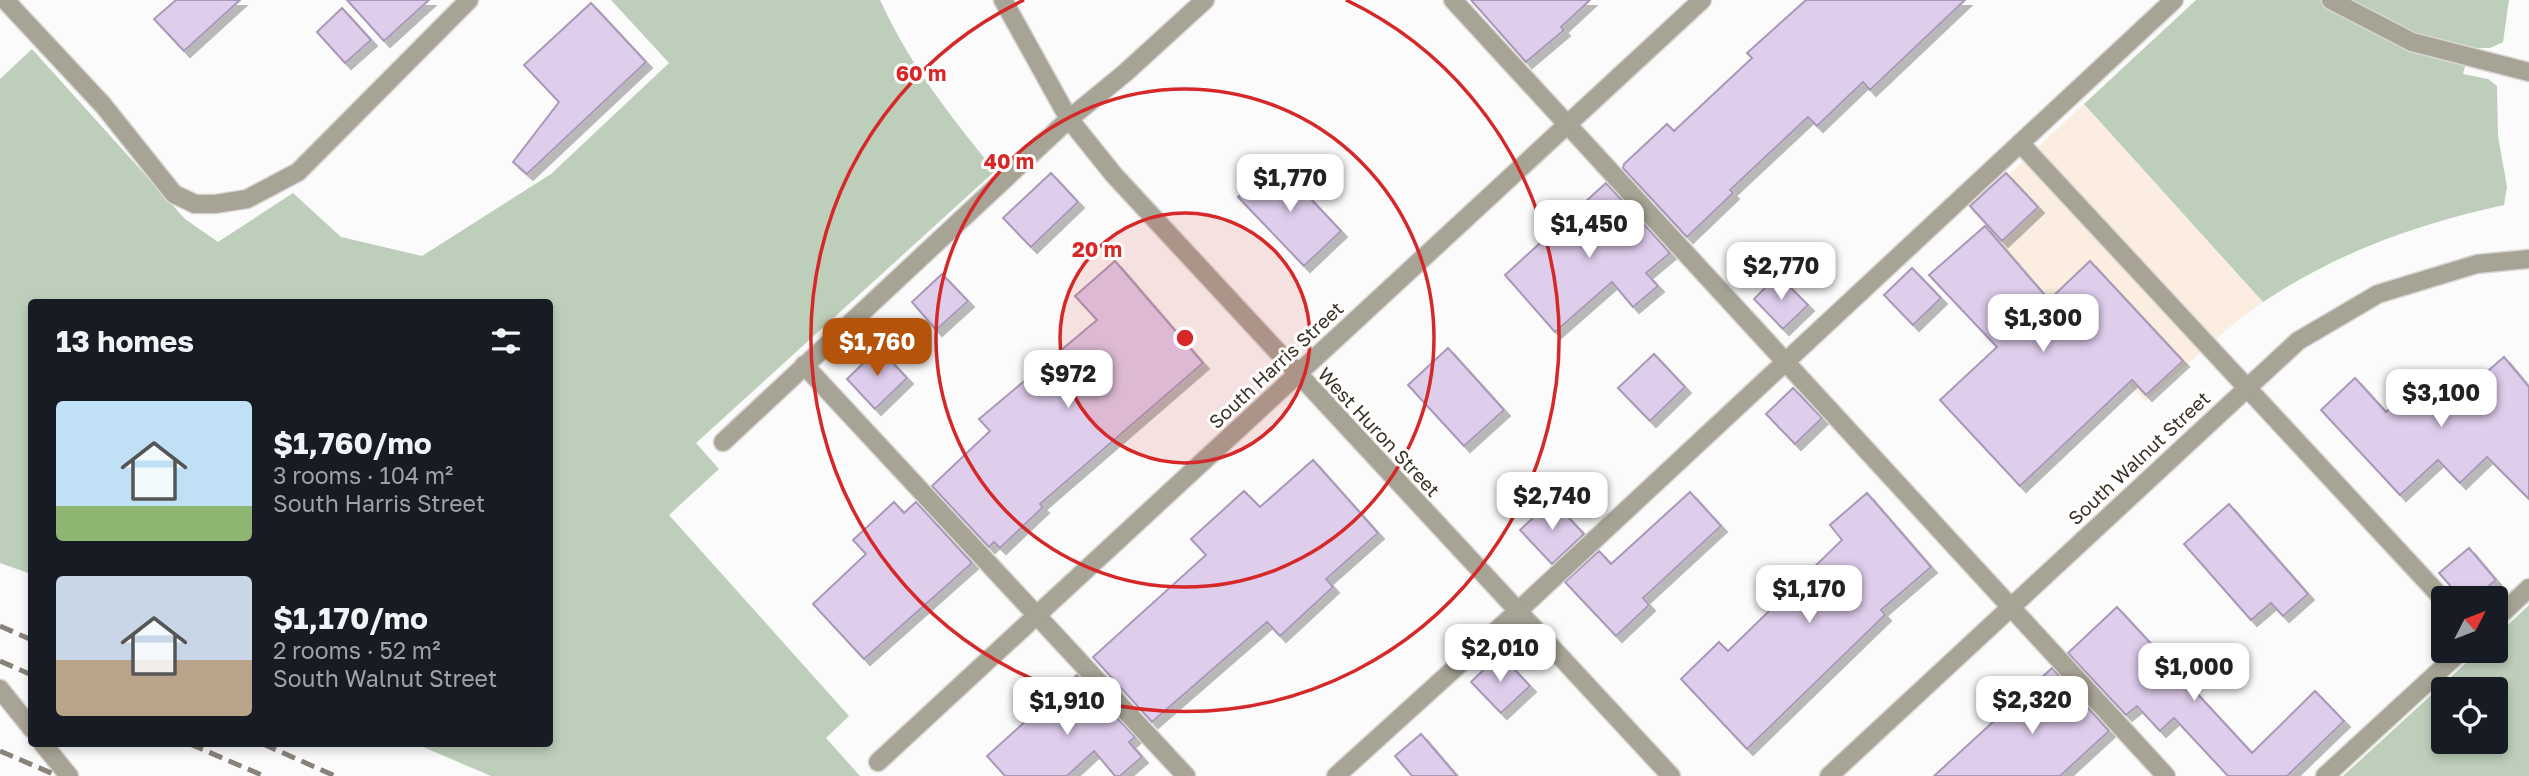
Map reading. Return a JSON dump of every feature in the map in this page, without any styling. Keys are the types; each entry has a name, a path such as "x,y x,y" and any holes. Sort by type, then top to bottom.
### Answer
{"street":[{"path":"2,0 103,105 174,194 195,204 215,204 247,199 298,172 469,0"},
{"name":"West Huron Street","path":"1003,0 1069,119 1114,175 1671,776"},
{"path":"723,442 902,278 1069,119 1125,73 1205,0"},
{"path":"1453,0 2166,776"},
{"name":"South Harris Street","path":"878,762 1035,613 1702,0"},
{"path":"1336,776 1518,611 2174,0"},
{"path":"2331,0 2412,42 2529,72"},
{"path":"2020,143 2431,586"},
{"name":"South Walnut Street","path":"1829,776 2245,387 2298,341 2378,294 2477,264 2529,259"},
{"path":"804,365 1186,776"},
{"path":"2508,608 2529,588"},
{"path":"2325,776 2448,663"},
{"path":"0,690 28,724"},
{"path":"45,747 69,776"}],"shaded area":[{"path":"2084,104 2263,302 2237,321 2145,401 1971,210"}],"green space":[{"path":"611,0 880,0 904,46 932,89 995,171 696,443 719,469 669,515 849,716 826,738 860,776 491,776 423,747 553,747 553,299 28,299 28,573 0,563 0,79 32,49 185,219 218,242 293,193 341,237 422,256 551,174 669,63"},
{"path":"2196,0 2509,0 2503,42 2490,48 2470,48 2463,74 2488,79 2497,86 2498,136 2507,187 2504,205 2440,221 2349,254 2263,302 2084,104"},
{"path":"2529,605 2529,776 2343,776 2431,695 2431,754 2508,754 2508,677 2451,677 2466,663 2508,663 2508,625"}],"building":[{"path":"176,0 240,0 184,51 154,19"},
{"path":"347,0 429,0 384,41"},
{"path":"1471,0 1590,0 1561,27 1564,30 1526,62"},
{"path":"1806,0 1965,0 1870,90 1863,82 1817,126 1808,117 1730,190 1733,193 1687,237 1623,168 1624,164 1667,124 1674,131 1752,58 1747,53"},
{"path":"591,3 646,62 527,174 513,162 559,102 524,65"},
{"path":"342,8 371,40 345,63 317,32"},
{"path":"1276,162 1341,231 1304,266 1238,197"},
{"path":"1051,173 1078,202 1031,247 1003,218"},
{"path":"2006,173 2038,207 2002,241 1970,206"},
{"path":"1606,183 1670,253 1646,273 1658,286 1633,307 1612,282 1555,332 1505,275"},
{"path":"1985,226 2049,300 2090,261 2183,361 2146,395 2132,380 2020,486 1940,400 1997,347 1929,275"},
{"path":"1115,261 1203,363 1040,504 1043,507 1000,548 994,542 989,547 932,486 990,431 979,419 1097,320 1075,296"},
{"path":"1912,268 1941,298 1913,325 1884,295"},
{"path":"942,274 968,301 936,330 912,302"},
{"path":"1778,275 1808,305 1783,329 1754,299"},
{"path":"879,348 907,378 875,409 847,379"},
{"path":"1448,348 1504,410 1464,446 1408,385"},
{"path":"1654,354 1685,387 1650,421 1618,388"},
{"path":"2504,357 2529,387 2529,499 2487,457 2460,483 2438,460 2400,495 2321,410 2355,378 2386,412 2420,381 2441,404 2453,393 2457,398"},
{"path":"1793,388 1822,418 1795,444 1766,414"},
{"path":"1313,460 1378,533 1326,579 1333,587 1280,636 1267,622 1152,722 1093,657 1206,555 1191,539 1244,491 1260,507"},
{"path":"1690,492 1721,526 1643,598 1649,605 1616,636 1565,582 1599,551 1611,564"},
{"path":"1867,493 1931,567 1881,610 1885,615 1747,749 1681,679 1719,642 1728,651 1842,540 1830,525"},
{"path":"1552,500 1584,534 1552,564 1520,530"},
{"path":"894,502 904,513 916,502 972,563 864,659 813,604 866,554 853,540"},
{"path":"2229,504 2308,594 2283,616 2271,603 2251,620 2184,544"},
{"path":"2469,548 2496,580 2489,586 2450,586 2439,573"},
{"path":"2117,607 2252,753 2315,691 2344,721 2287,776 2228,776 2174,718 2160,731 2137,706 2126,715 2068,653"},
{"path":"1500,654 1530,686 1501,713 1471,682"},
{"path":"2052,668 2109,731 2060,776 1934,776"},
{"path":"1077,675 1135,737 1129,742 1142,757 1120,776 1115,776 1094,751 1067,776 1005,776 987,756"},
{"path":"1421,734 1457,776 1412,776 1395,756"}],"railway":[{"path":"0,626 28,638"},
{"path":"0,661 28,673"},
{"path":"197,747 264,776"},
{"path":"270,747 335,776"},
{"path":"0,751 58,776"}]}
